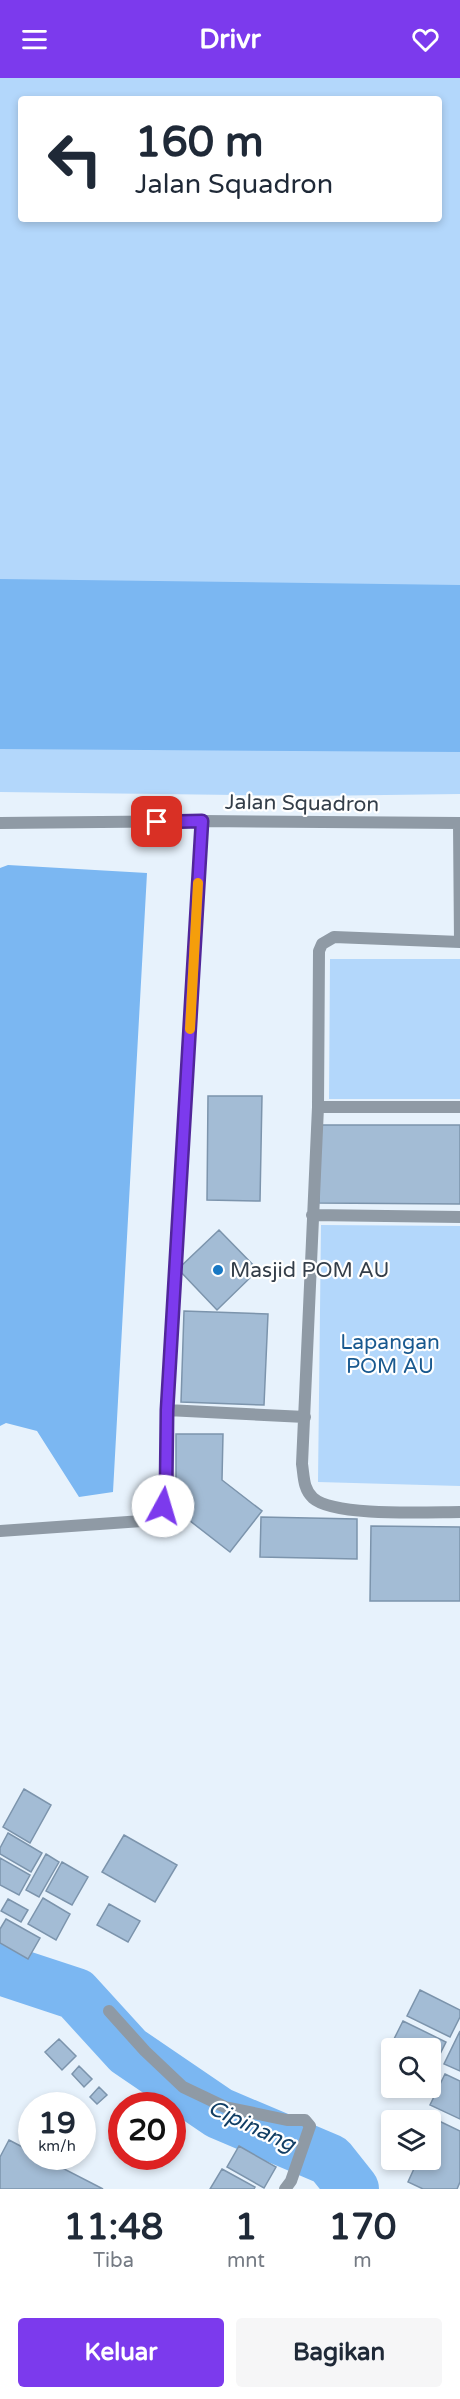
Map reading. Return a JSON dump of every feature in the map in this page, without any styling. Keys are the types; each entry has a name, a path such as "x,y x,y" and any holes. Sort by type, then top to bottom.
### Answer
{"street":[{"name":"Jalan Squadron","path":"0,823 202,821 460,824"},
{"path":"0,1531 142,1521 155,1516 163,1506 166,1495 167,1410 202,821"},
{"path":"460,824 460,942 334,937 322,944 317,958 318,1107 302,1464 305,1488 314,1499 326,1505 345,1510 460,1512"},
{"path":"318,1107 460,1107"},
{"path":"312,1215 460,1216"},
{"path":"167,1410 305,1417"},
{"path":"109,2011 145,2051 183,2087 225,2107 286,2120 305,2120 310,2126 288,2185"}],"green space":[{"path":"0,78 460,78 460,794 311,796 0,792"},
{"path":"330,959 460,959 460,1099 329,1099"},
{"name":"Lapangan POM AU","path":"321,1225 460,1226 460,1486 318,1482"}],"shaded area":[{"path":"0,579 460,585 460,752 0,749"},
{"path":"8,865 147,873 113,1492 79,1497 37,1431 6,1423 0,1426 0,868"}],"building":[{"path":"208,1096 262,1096 260,1201 207,1200"},
{"path":"320,1125 460,1125 460,1204 319,1203"},
{"name":"Masjid POM AU","path":"219,1230 258,1270 217,1310 178,1269"},
{"path":"184,1311 268,1314 264,1405 181,1402"},
{"path":"176,1434 223,1434 222,1480 262,1511 230,1552 176,1510"},
{"path":"261,1517 357,1519 357,1559 260,1557"},
{"path":"371,1526 460,1527 460,1601 370,1601"},
{"path":"24,1789 51,1805 30,1843 3,1827"},
{"path":"8,1833 42,1853 31,1872 0,1854 0,1848"},
{"path":"124,1835 177,1865 155,1902 102,1872"},
{"path":"46,1854 59,1862 39,1897 26,1890"},
{"path":"0,1858 30,1875 19,1895 0,1885"},
{"path":"62,1862 88,1877 72,1905 46,1891"},
{"path":"43,1898 70,1914 56,1940 28,1924"},
{"path":"8,1899 28,1910 21,1922 1,1911"},
{"path":"109,1904 140,1921 128,1942 97,1925"},
{"path":"6,1919 40,1938 28,1959 0,1943 0,1929"},
{"path":"420,1990 460,2010 460,2017 450,2037 407,2016"},
{"path":"403,2021 438,2038 394,2038"},
{"path":"460,2031 460,2071 444,2064"},
{"path":"59,2039 76,2056 62,2070 45,2052"},
{"path":"441,2040 446,2042 441,2052"},
{"path":"79,2066 92,2079 84,2087 72,2074"},
{"path":"445,2074 460,2081 460,2119 430,2105 433,2098 441,2098 441,2082"},
{"path":"99,2087 107,2095 97,2104 94,2092"},
{"path":"441,2122 460,2131 460,2182 457,2189 423,2189 408,2182 413,2170 441,2170"},
{"path":"9,2140 18,2145 18,2170 66,2170 103,2189 0,2189 0,2157"},
{"path":"239,2146 276,2167 264,2188 227,2167"},
{"path":"222,2169 255,2187 254,2189 210,2189"}],"waterway":[{"name":"Cipinang","path":"0,1969 76,1994 128,2051 219,2113 330,2160 353,2189"}],"slow traffic":[{"path":"190,1029 198,883"}],"place":[{"name":"Masjid POM AU","path":"218,1270"}],"route":[{"path":"157,822 202,821 167,1410 166,1495 163,1506"}]}
